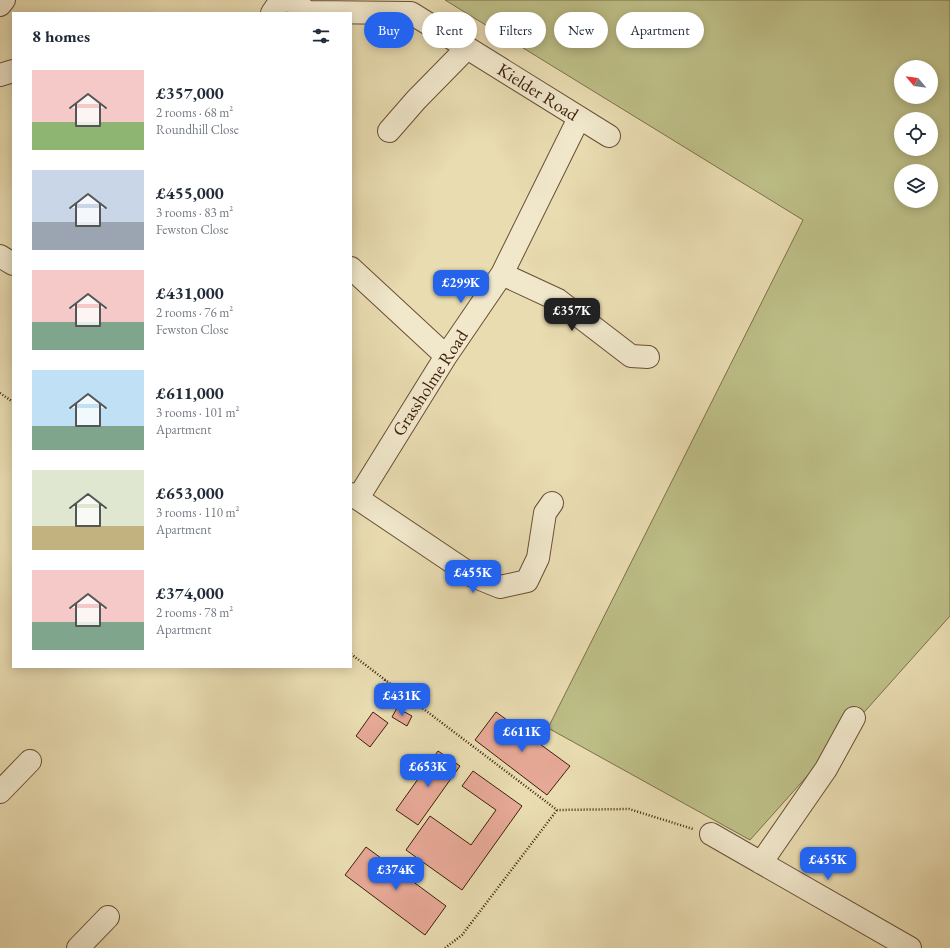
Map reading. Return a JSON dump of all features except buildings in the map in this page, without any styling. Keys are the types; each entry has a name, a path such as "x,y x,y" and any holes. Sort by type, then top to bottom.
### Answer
{"street":[{"path":"0,5 4,0"},
{"path":"273,12 281,0"},
{"name":"Kielder Road","path":"289,0 308,12"},
{"name":"Kielder Road","path":"352,12 411,13 422,20"},
{"path":"389,131 416,100 467,48"},
{"name":"Kielder Road","path":"467,48 609,136"},
{"path":"0,75 12,71"},
{"name":"Grassholme Road","path":"354,496 502,274 579,118"},
{"path":"0,256 12,263"},
{"path":"352,269 446,356"},
{"path":"502,274 558,300 631,356 648,357"},
{"path":"354,496 473,576 500,588 527,581 538,558 545,513 552,503"},
{"path":"761,863 826,770 854,718"},
{"path":"0,792 30,761"},
{"path":"711,834 910,948"},
{"path":"78,948 108,917"}],"path":[{"path":"0,393 12,401"},
{"path":"352,655 557,810 629,809 711,834"},
{"path":"445,948 462,935 557,810"}],"green space":[{"path":"445,0 950,0 950,616 750,840 548,728 803,220 523,48 546,48 546,12 485,12 485,25 477,20 477,12 465,12"}]}
